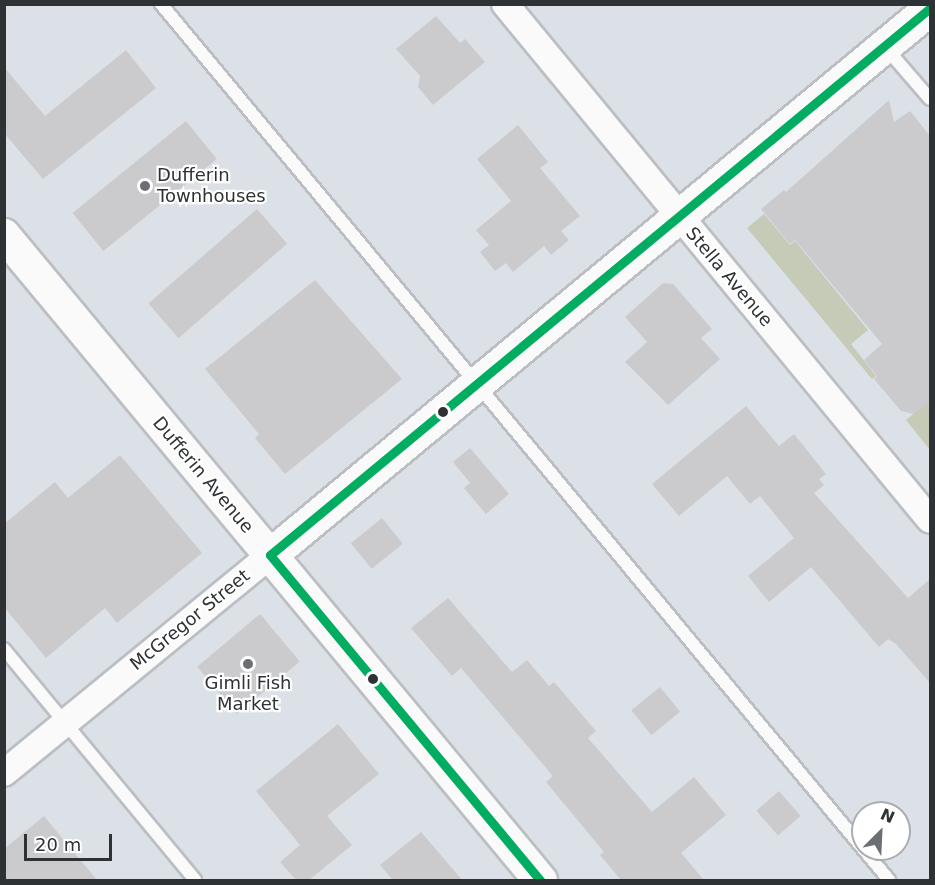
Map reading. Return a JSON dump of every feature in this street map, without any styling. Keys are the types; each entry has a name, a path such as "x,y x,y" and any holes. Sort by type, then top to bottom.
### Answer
{"main road":[{"name":"McGregor Street","path":"270,555 930,8"},
{"name":"Dufferin Avenue","path":"270,555 540,880"}],"street":[{"name":"Stella Avenue","path":"505,4 930,520"},
{"name":"Dufferin Avenue","path":"4,235 270,555"},
{"name":"McGregor Street","path":"4,773 270,555"}],"lane":[{"path":"161,4 476,386 889,880"},
{"path":"884,46 930,99"},
{"path":"4,649 195,880"}],"green space":[{"path":"764,214 790,245 795,241 868,330 851,344 876,376 872,379 747,228"},
{"path":"930,400 930,450 906,420"}],"building":[{"path":"436,16 460,43 465,39 485,62 433,105 418,87 420,76 396,49"},
{"path":"126,50 156,88 43,179 4,133 4,67 45,116"},
{"path":"889,100 894,122 910,111 930,136 930,395 929,402 914,414 901,411 874,379 877,376 864,360 882,344 795,240 790,244 761,209 784,190 786,192"},
{"name":"Dufferin Townhouses","path":"186,121 217,159 103,251 73,213"},
{"path":"518,125 548,162 540,168 580,216 561,231 569,240 551,255 544,246 513,272 506,263 495,271 480,252 489,245 476,230 511,201 477,159"},
{"name":"Dufferin Townhouses","path":"257,209 287,244 179,338 148,303"},
{"path":"315,280 402,379 285,474 255,438 259,434 205,369"},
{"path":"663,283 673,284 712,329 701,338 720,359 668,405 625,362 647,342 625,317"},
{"path":"746,406 779,446 794,434 826,474 819,479 824,485 814,493 908,598 930,579 930,683 896,644 888,639 879,647 811,567 769,602 748,576 794,538 760,496 750,504 727,476 679,516 652,484"},
{"path":"470,448 509,494 486,514 464,488 470,483 453,462"},
{"path":"120,455 202,553 117,623 105,608 46,658 4,607 4,524 55,482 68,498"},
{"path":"382,518 403,544 372,569 351,543"},
{"path":"448,598 512,672 527,660 549,686 554,682 596,731 588,738 652,812 694,777 726,815 681,853 704,880 621,880 600,855 604,852 546,782 553,776 461,668 452,676 411,628"},
{"name":"Gimli Fish Market","path":"260,614 300,661 237,714 197,667"},
{"path":"660,687 680,712 651,735 631,710"},
{"path":"338,724 379,774 327,816 352,845 309,880 296,880 280,862 300,845 256,791"},
{"path":"779,791 801,816 778,836 756,811"},
{"path":"44,816 97,880 4,880 4,849"},
{"path":"421,832 462,880 393,880 380,865"}],"transit line":[{"path":"270,555 930,8"},
{"path":"270,555 540,880"}],"place":[{"name":"Dufferin Townhouses","path":"145,186"},
{"name":"Gimli Fish Market","path":"248,664"}]}
